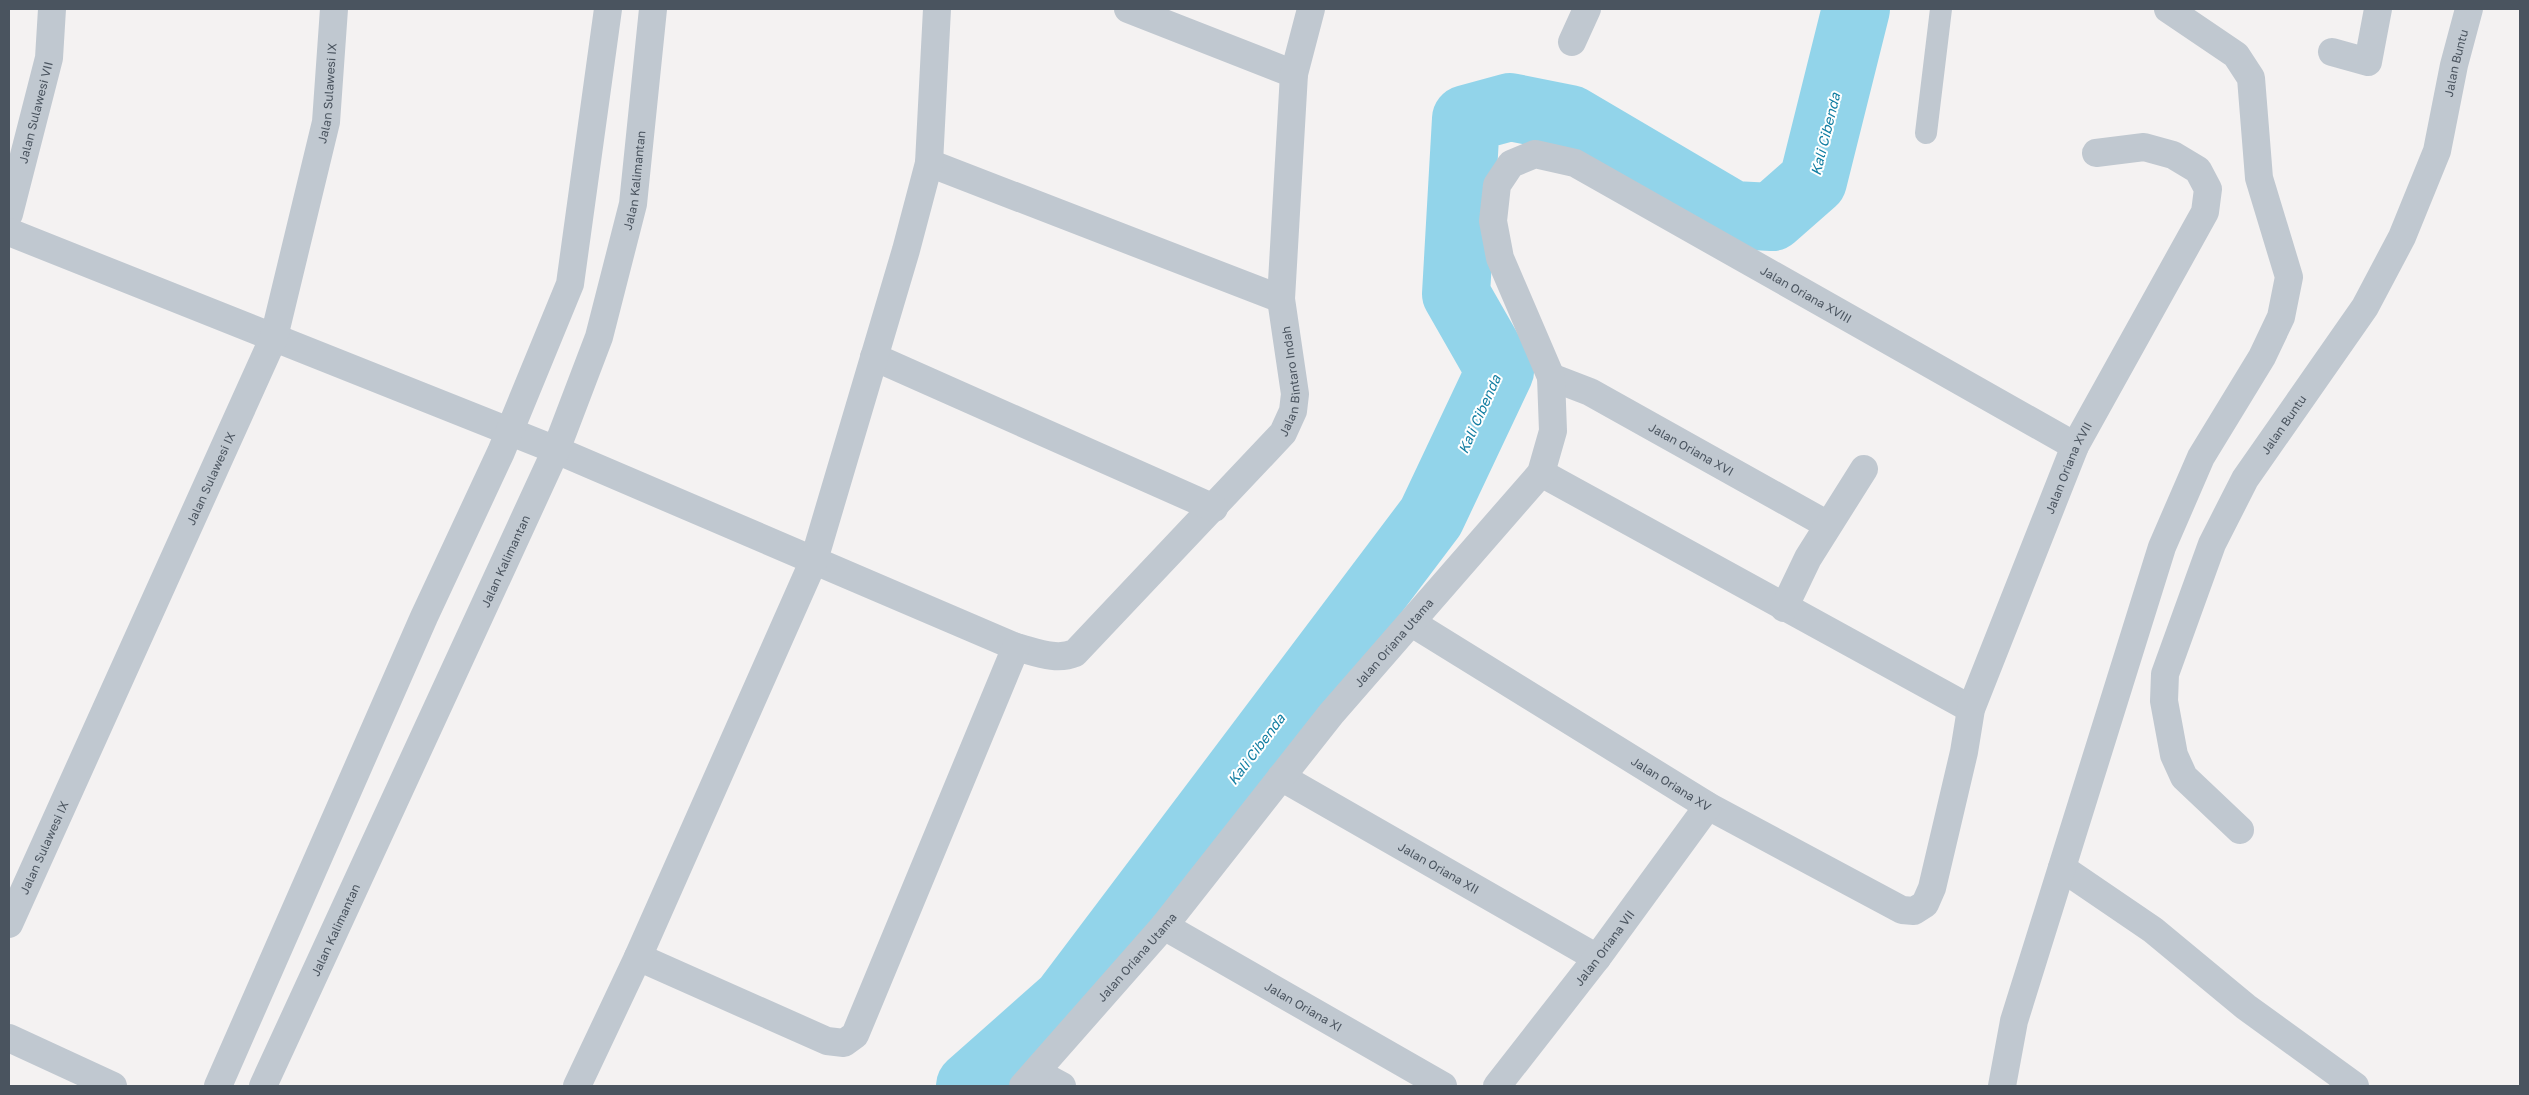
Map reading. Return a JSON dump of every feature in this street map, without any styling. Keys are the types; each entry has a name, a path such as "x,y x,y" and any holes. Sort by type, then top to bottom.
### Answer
{"street":[{"name":"Jalan Sulawesi VII","path":"9,214 49,58 52,9"},
{"name":"Jalan Sulawesi IX","path":"9,924 274,337 326,122 334,9"},
{"path":"218,1086 420,626 509,432 570,284 608,9"},
{"name":"Jalan Kalimantan","path":"263,1086 556,450 599,337 633,204 653,9"},
{"path":"577,1086 638,957 814,560 929,163 937,9"},
{"path":"1128,9 1294,74"},
{"name":"Jalan Bintaro Indah","path":"1016,647 1056,657 1075,653 1283,433 1293,411 1295,394 1281,299 1294,74 1311,9"},
{"path":"1572,42 1586,9"},
{"path":"2002,1083 2014,1021 2162,547 2201,457 2262,358 2280,318 2289,277 2259,178 2251,78 2236,55 2168,9"},
{"path":"2332,52 2368,62 2378,9"},
{"name":"Jalan Buntu","path":"2240,830 2184,776 2174,756 2164,701 2165,674 2212,544 2245,479 2365,307 2402,237 2437,151 2454,65 2469,9"},
{"name":"Jalan Oriana XVII","path":"1932,888 1964,752 1971,709 2075,446 2205,212 2208,189 2198,170 2173,155 2144,147 2096,153"},
{"name":"Jalan Oriana XVIII","path":"1535,154 1576,163 2075,446"},
{"name":"Jalan Oriana Utama","path":"1030,1079 1164,926 1330,714 1412,623 1541,473 1553,431 1551,377 1500,258 1493,221 1497,185 1510,164 1535,154"},
{"path":"929,163 1281,299"},
{"path":"9,232 556,450 1016,647 855,1035 844,1043 827,1041 638,957"},
{"path":"874,357 1214,508"},
{"name":"Jalan Oriana XVI","path":"1551,377 1590,392 1828,525"},
{"path":"1784,608 1808,558 1864,469"},
{"path":"1541,473 1971,709"},
{"name":"Jalan Oriana XV","path":"1412,623 1708,806 1902,910 1914,912 1925,904 1932,888"},
{"name":"Jalan Oriana XII","path":"1281,777 1597,958"},
{"name":"Jalan Oriana VII","path":"1497,1086 1597,958 1708,806"},
{"path":"2062,868 2153,930 2246,1007 2355,1086"},
{"name":"Jalan Oriana XI","path":"1164,926 1443,1086"},
{"path":"9,1038 113,1086"},
{"path":"1030,1079 1062,1086"}],"lane":[{"path":"1926,134 1941,9"}],"waterway":[{"name":"Kali Cibenda","path":"970,1086 1066,1001 1431,517 1500,371 1456,294 1466,119 1510,107 1570,119 1733,215 1772,217 1813,181 1856,9"}]}
